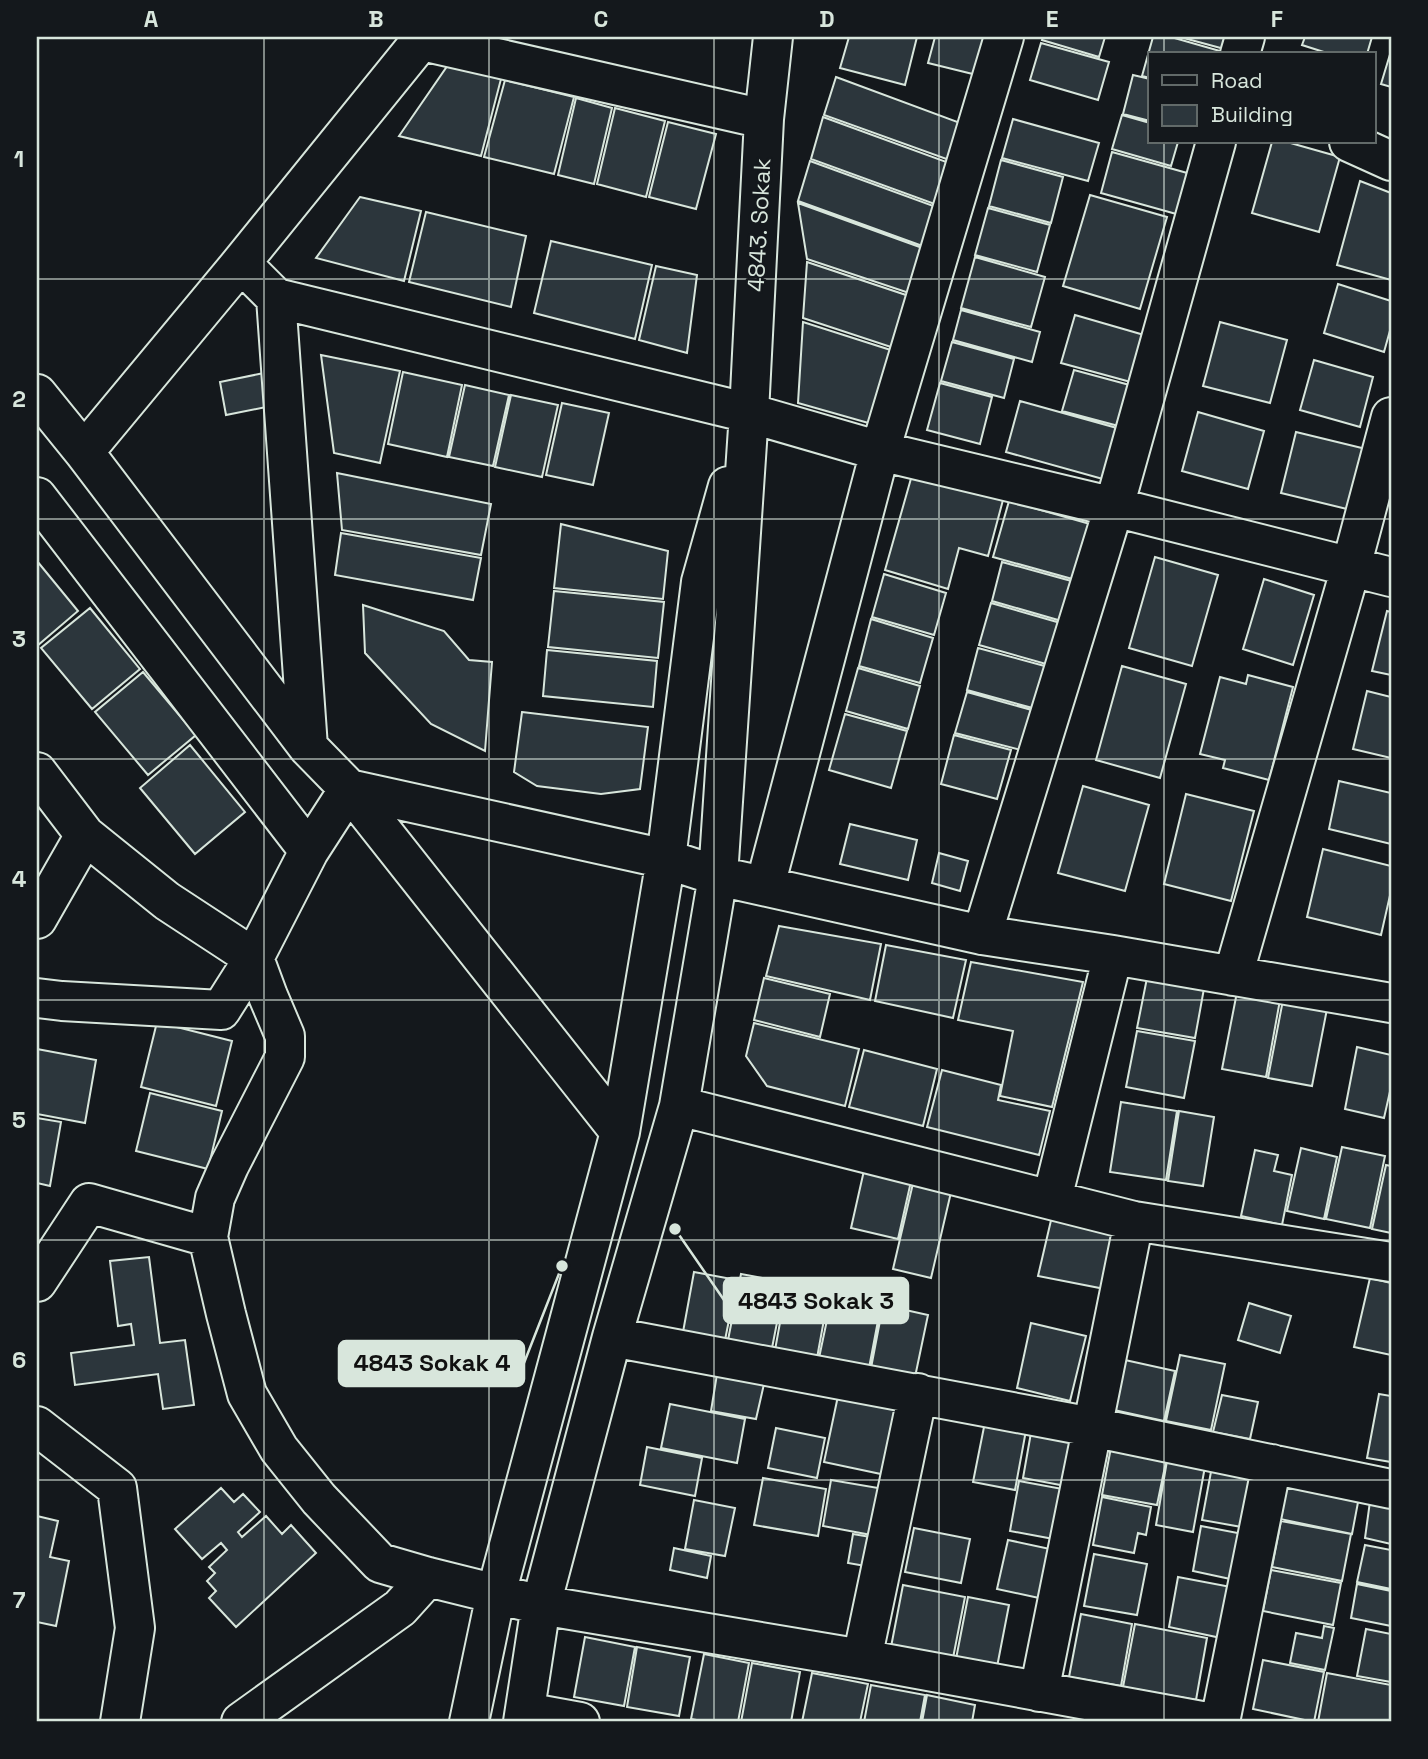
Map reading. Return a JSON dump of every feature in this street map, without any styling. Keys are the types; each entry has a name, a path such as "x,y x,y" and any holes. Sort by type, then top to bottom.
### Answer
{"street":[{"name":"4843. Sokak","path":"749,413 764,119 773,37"},
{"path":"765,886 880,451 1004,37"},
{"path":"84,452 423,39 764,119"},
{"path":"982,935 1114,507 1215,144"},
{"path":"1353,144 1391,161"},
{"path":"241,263 276,298 749,413 880,451 1391,577"},
{"path":"276,298 308,747"},
{"path":"37,394 308,747 349,789 620,1132"},
{"path":"469,1722 496,1594 620,1132 666,859 701,582 749,413"},
{"path":"580,1722 524,1717 541,1605 612,1337 679,1107 718,876 749,413"},
{"path":"1233,976 1351,567 1391,417"},
{"path":"37,497 309,851"},
{"path":"37,772 86,835 167,901 254,958 285,1036 285,1057 215,1198 208,1237 247,1394 279,1449 319,1499 380,1563 541,1605 862,1659 1207,1722"},
{"path":"349,789 666,859 718,876 982,935 1391,1003"},
{"path":"37,998 221,1010 254,958 309,851 349,789"},
{"path":"37,919 86,835"},
{"path":"1052,1199 1113,955"},
{"path":"679,1107 1134,1221 1391,1262"},
{"path":"37,1282 89,1203 208,1237"},
{"path":"1040,1692 1134,1221"},
{"path":"612,1337 918,1393 1391,1489"},
{"path":"862,1659 918,1393"},
{"path":"37,1426 117,1488 135,1628 120,1722"},
{"path":"1220,1722 1272,1464"},
{"path":"241,1722 400,1608 428,1577"}],"building":[{"path":"849,37 917,37 905,85 840,68"},
{"path":"935,37 1000,37 989,78 928,63"},
{"path":"1043,37 1105,37 1099,57 1042,40"},
{"path":"1153,37 1171,37 1224,52 1149,52"},
{"path":"1180,37 1232,37 1228,50"},
{"path":"1305,37 1372,37 1368,52 1324,52 1302,45"},
{"path":"1041,43 1109,62 1098,100 1030,80"},
{"path":"1391,51 1391,87 1381,84"},
{"path":"1148,55 1148,78 1142,76"},
{"path":"448,65 501,79 481,156 399,136"},
{"path":"1133,75 1148,79 1148,120 1123,114"},
{"path":"836,77 963,124 952,161 824,115"},
{"path":"505,80 574,97 554,174 484,157"},
{"path":"576,98 612,108 594,184 558,175"},
{"path":"615,108 665,121 646,197 597,184"},
{"path":"1122,115 1148,122 1148,144 1177,144 1171,166 1112,149"},
{"path":"823,117 952,164 940,206 811,159"},
{"path":"1013,119 1099,143 1088,181 1002,158"},
{"path":"668,122 716,134 696,209 649,197"},
{"path":"1271,144 1294,144 1340,157 1319,232 1252,213"},
{"path":"1112,152 1198,176 1187,217 1101,193"},
{"path":"1001,160 1063,177 1051,223 989,206"},
{"path":"810,161 939,208 928,248 798,201"},
{"path":"1360,181 1391,193 1391,280 1337,265"},
{"path":"1090,195 1167,217 1140,309 1063,286"},
{"path":"360,197 421,211 404,281 316,258"},
{"path":"798,203 928,250 915,295 807,259"},
{"path":"988,208 1050,225 1037,272 975,255"},
{"path":"426,212 526,236 511,307 409,282"},
{"path":"551,241 652,265 635,339 534,313"},
{"path":"975,257 1045,277 1031,327 961,308"},
{"path":"807,262 915,298 900,350 803,318"},
{"path":"656,266 697,275 687,353 639,340"},
{"path":"1338,284 1391,301 1391,327 1384,352 1324,333"},
{"path":"961,310 1040,332 1032,362 953,340"},
{"path":"1075,315 1151,337 1138,384 1061,363"},
{"path":"803,322 900,353 879,426 798,403"},
{"path":"1220,322 1287,340 1270,403 1203,386"},
{"path":"952,342 1014,359 1004,398 941,381"},
{"path":"321,355 400,371 380,463 334,453"},
{"path":"1314,360 1373,377 1360,427 1300,410"},
{"path":"1074,370 1137,387 1126,428 1062,411"},
{"path":"403,372 462,385 447,457 388,444"},
{"path":"264,373 271,406 226,415 220,382"},
{"path":"940,383 992,397 980,444 927,430"},
{"path":"465,385 509,395 493,466 449,457"},
{"path":"511,395 558,405 542,477 495,467"},
{"path":"1020,401 1124,430 1110,481 1006,452"},
{"path":"562,403 609,413 593,485 546,475"},
{"path":"1198,412 1264,431 1248,489 1182,471"},
{"path":"1296,432 1366,449 1351,510 1281,493"},
{"path":"337,473 491,504 481,555 342,530"},
{"path":"912,475 1003,500 988,556 959,548 948,589 885,570"},
{"path":"1009,501 1090,524 1076,580 993,557"},
{"path":"561,524 668,551 663,599 554,588"},
{"path":"341,533 481,558 473,600 335,575"},
{"path":"1155,557 1218,575 1192,666 1129,648"},
{"path":"37,561 78,611 37,646"},
{"path":"1002,562 1075,582 1065,622 992,601"},
{"path":"884,574 946,593 934,635 872,617"},
{"path":"1264,579 1314,595 1293,665 1243,649"},
{"path":"554,591 664,602 658,658 548,647"},
{"path":"991,603 1064,624 1053,666 979,645"},
{"path":"363,605 444,631 469,660 492,662 485,751 431,724 365,653"},
{"path":"90,608 140,669 92,709 41,648"},
{"path":"1387,611 1391,612 1391,675 1372,671"},
{"path":"871,619 933,638 920,683 859,666"},
{"path":"978,648 1052,668 1040,710 967,690"},
{"path":"547,650 657,661 653,707 543,696"},
{"path":"1122,666 1186,684 1160,778 1096,760"},
{"path":"858,668 920,686 908,729 846,711"},
{"path":"143,672 196,735 148,775 95,712"},
{"path":"1248,675 1293,687 1269,780 1223,768 1225,760 1200,754 1220,677 1246,684"},
{"path":"1367,691 1391,697 1391,758 1353,749"},
{"path":"967,692 1039,712 1029,752 955,733"},
{"path":"522,712 648,727 640,789 601,794 537,786 514,772"},
{"path":"845,714 907,731 891,788 829,770"},
{"path":"954,735 1011,750 997,799 941,784"},
{"path":"190,745 245,812 195,854 140,788"},
{"path":"1339,781 1391,793 1391,844 1329,829"},
{"path":"1083,786 1149,805 1125,891 1058,873"},
{"path":"1186,794 1254,811 1231,901 1164,884"},
{"path":"850,824 917,840 908,880 840,864"},
{"path":"1323,849 1391,866 1391,891 1381,935 1307,917"},
{"path":"939,853 968,861 960,891 932,883"},
{"path":"779,926 881,944 870,1000 766,976"},
{"path":"886,945 966,960 953,1018 875,1001"},
{"path":"971,962 1083,982 1052,1107 1000,1096 1013,1031 958,1020"},
{"path":"1148,973 1205,983 1195,1038 1137,1028"},
{"path":"764,978 830,994 820,1037 754,1020"},
{"path":"1237,992 1280,1000 1266,1077 1222,1069"},
{"path":"1283,1000 1327,1009 1312,1086 1268,1078"},
{"path":"157,1022 232,1041 216,1106 141,1087"},
{"path":"754,1023 859,1049 845,1106 767,1086 746,1056"},
{"path":"1137,1031 1195,1041 1184,1098 1126,1087"},
{"path":"1357,1047 1391,1055 1391,1087 1384,1118 1345,1109"},
{"path":"37,1049 96,1060 85,1123 37,1114"},
{"path":"864,1050 937,1069 923,1126 849,1107"},
{"path":"942,1070 1001,1085 998,1100 1050,1111 1039,1155 927,1127"},
{"path":"150,1093 222,1111 208,1169 136,1151"},
{"path":"1121,1102 1177,1111 1166,1180 1110,1172"},
{"path":"1179,1111 1214,1117 1203,1186 1168,1181"},
{"path":"37,1118 61,1122 50,1186 37,1183"},
{"path":"1342,1147 1385,1156 1370,1228 1326,1219"},
{"path":"1301,1148 1337,1157 1324,1219 1287,1211"},
{"path":"1255,1150 1278,1155 1274,1171 1292,1175 1282,1225 1241,1216"},
{"path":"1386,1165 1391,1166 1391,1233 1372,1229"},
{"path":"865,1166 912,1177 898,1239 851,1228"},
{"path":"914,1179 952,1188 931,1278 893,1269"},
{"path":"1052,1216 1124,1233 1110,1290 1038,1276"},
{"path":"149,1257 160,1343 185,1340 194,1405 163,1409 158,1374 75,1385 71,1353 134,1345 131,1324 118,1326 110,1261"},
{"path":"694,1272 737,1280 725,1340 683,1332"},
{"path":"741,1274 785,1282 772,1348 728,1340"},
{"path":"1370,1278 1391,1283 1391,1355 1354,1347"},
{"path":"785,1295 827,1303 817,1358 775,1350"},
{"path":"832,1296 881,1305 869,1368 819,1358"},
{"path":"1249,1303 1291,1316 1280,1353 1238,1340"},
{"path":"883,1305 928,1315 915,1377 871,1368"},
{"path":"1031,1323 1086,1336 1070,1401 1017,1388"},
{"path":"1180,1355 1225,1364 1211,1430 1166,1421"},
{"path":"1125,1360 1175,1371 1164,1421 1114,1410"},
{"path":"717,1374 764,1384 756,1419 711,1411"},
{"path":"1379,1394 1391,1396 1391,1462 1367,1458"},
{"path":"1222,1395 1258,1402 1250,1439 1213,1432"},
{"path":"838,1396 908,1410 895,1477 824,1462"},
{"path":"670,1404 745,1419 737,1463 661,1448"},
{"path":"986,1417 1027,1425 1015,1490 973,1482"},
{"path":"1032,1427 1081,1437 1071,1487 1023,1478"},
{"path":"776,1428 825,1438 817,1478 768,1468"},
{"path":"1112,1442 1168,1452 1157,1505 1102,1495"},
{"path":"647,1447 702,1458 695,1496 640,1485"},
{"path":"1168,1455 1206,1461 1193,1532 1156,1525"},
{"path":"1213,1461 1264,1470 1253,1529 1202,1520"},
{"path":"763,1478 826,1489 818,1536 754,1525"},
{"path":"831,1480 890,1490 882,1537 823,1526"},
{"path":"1019,1481 1068,1490 1059,1540 1010,1531"},
{"path":"1288,1482 1359,1497 1352,1534 1280,1519"},
{"path":"221,1488 234,1502 243,1494 260,1512 238,1532 242,1537 266,1516 282,1534 291,1525 316,1553 236,1627 209,1598 216,1591 207,1581 215,1573 209,1567 227,1550 221,1543 202,1559 175,1529"},
{"path":"1371,1494 1391,1498 1391,1544 1365,1538"},
{"path":"1102,1497 1151,1507 1146,1535 1138,1533 1134,1553 1093,1545"},
{"path":"694,1500 735,1508 725,1556 685,1549"},
{"path":"37,1516 58,1521 50,1557 69,1561 56,1626 37,1622"},
{"path":"1281,1521 1351,1534 1342,1581 1272,1567"},
{"path":"1201,1526 1243,1534 1235,1580 1193,1571"},
{"path":"914,1528 970,1539 961,1583 905,1572"},
{"path":"853,1534 882,1539 877,1568 848,1563"},
{"path":"1008,1540 1064,1552 1053,1601 997,1589"},
{"path":"1365,1545 1391,1550 1391,1589 1357,1582"},
{"path":"674,1548 711,1556 707,1578 670,1570"},
{"path":"1094,1554 1147,1564 1137,1615 1084,1606"},
{"path":"1271,1570 1341,1583 1333,1625 1263,1611"},
{"path":"1178,1577 1231,1587 1221,1638 1169,1627"},
{"path":"1357,1584 1391,1591 1391,1626 1351,1618"},
{"path":"903,1585 965,1597 953,1658 891,1647"},
{"path":"968,1597 1009,1605 997,1667 956,1659"},
{"path":"1081,1614 1132,1624 1121,1686 1069,1677"},
{"path":"1135,1624 1207,1638 1196,1700 1123,1687"},
{"path":"1324,1626 1334,1628 1325,1670 1290,1663 1296,1633 1322,1638"},
{"path":"1366,1629 1391,1634 1391,1682 1357,1676"},
{"path":"585,1637 635,1647 624,1706 574,1697"},
{"path":"637,1647 690,1657 679,1716 627,1707"},
{"path":"704,1654 749,1663 738,1722 691,1719"},
{"path":"1263,1660 1324,1672 1314,1722 1253,1709"},
{"path":"752,1663 800,1672 791,1722 741,1722"},
{"path":"812,1673 868,1684 860,1722 802,1722"},
{"path":"1327,1673 1391,1685 1391,1722 1318,1722"},
{"path":"871,1685 925,1695 920,1722 864,1722"},
{"path":"927,1695 975,1705 972,1722 922,1722"}],"place":[{"name":"4843 Sokak 3","path":"675,1229"},
{"name":"4843 Sokak 4","path":"562,1266"}]}
